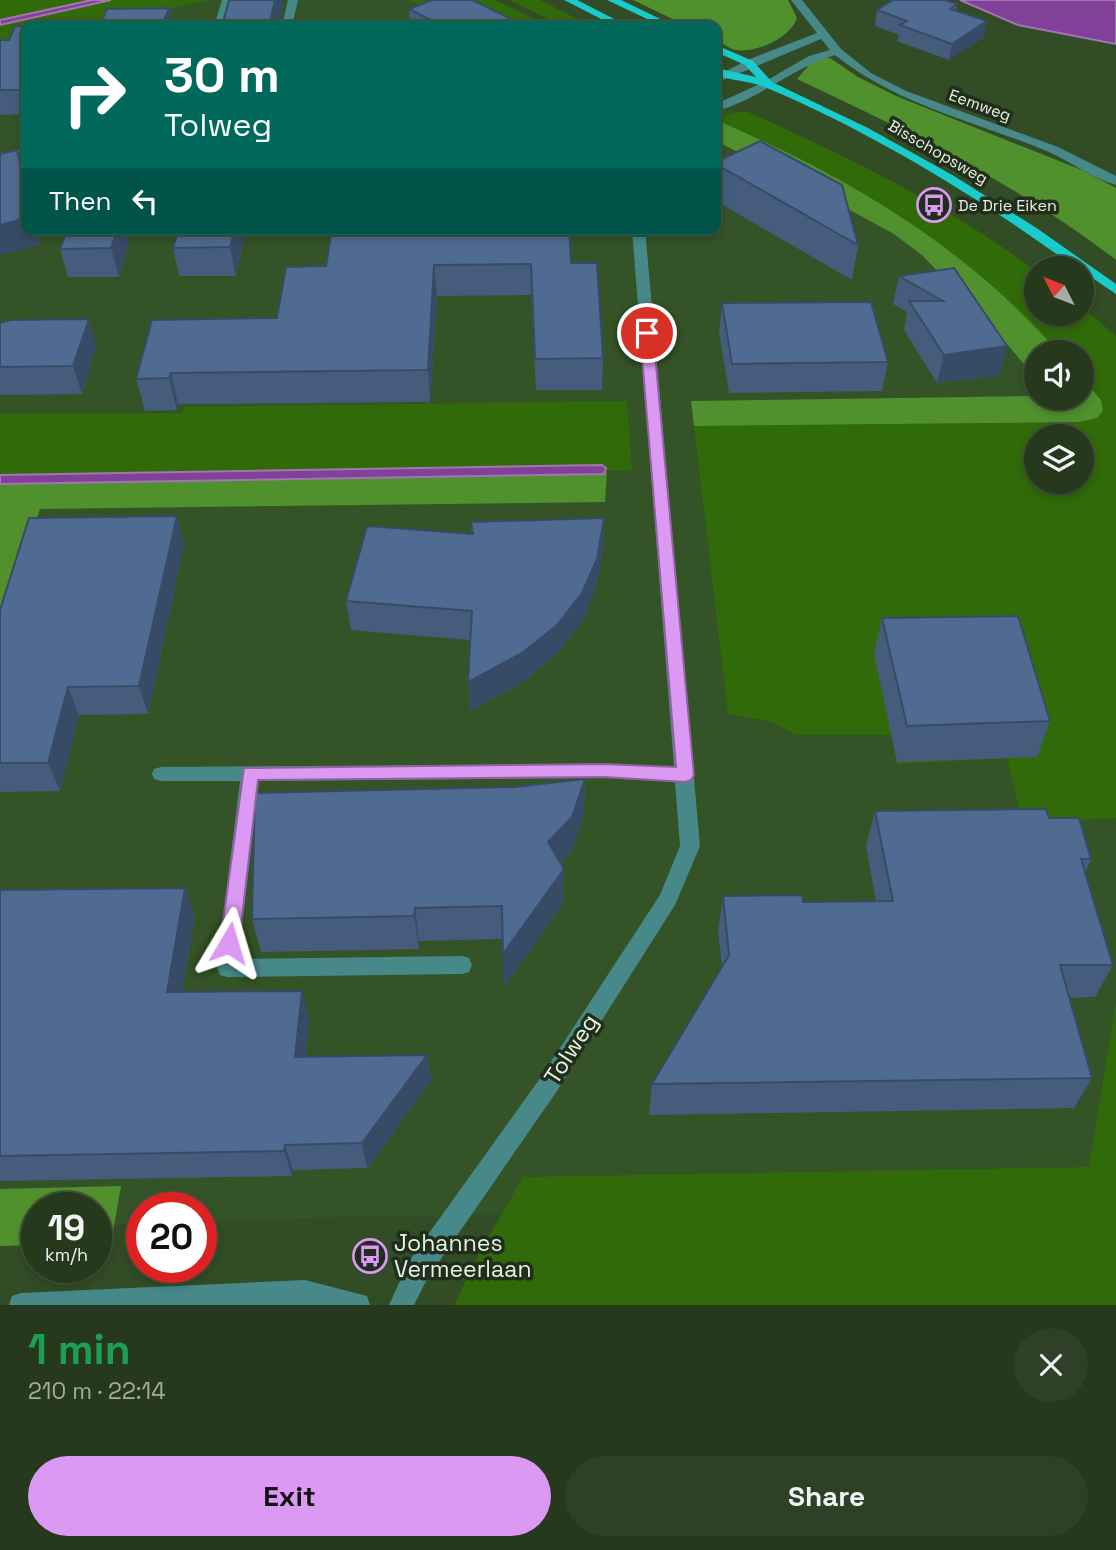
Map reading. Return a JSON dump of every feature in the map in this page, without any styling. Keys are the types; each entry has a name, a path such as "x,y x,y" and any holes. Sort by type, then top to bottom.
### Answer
{"main road":[{"path":"569,0 613,21"},
{"path":"612,0 659,21"},
{"name":"Bisschopsweg","path":"721,50 749,64 768,84"},
{"name":"Bisschopsweg","path":"721,75 768,84 880,138 961,183 1051,242 1116,290"}],"street":[{"path":"221,21 227,0"},
{"path":"288,21 293,0"},
{"name":"Eemweg","path":"796,0 837,51 867,75 902,93 1054,150 1116,181"},
{"path":"721,74 823,34"},
{"path":"721,106 768,84 813,58 837,51"},
{"path":"0,157 21,154"},
{"name":"Tolweg","path":"401,1305 418,1270 549,1084 668,899 690,846 639,235"},
{"path":"160,774 604,771 685,775"},
{"path":"250,773 227,968 462,965"},
{"path":"21,1305 305,1292 358,1305"}],"shaded area":[{"path":"92,0 111,0 0,25 0,20"},
{"path":"136,0 484,0 532,21 44,21"},
{"path":"960,0 1116,0 1116,44 1018,25"},
{"path":"21,26 21,235 721,235 721,104 1018,264 1024,280 1024,326 1053,326 1071,340 1024,340 1024,410 1094,410 1094,358 1116,375 1116,1143 1099,1168 691,1212 217,1221 217,1192 126,1192 126,1225 112,1225 112,1192 21,1192 21,1217 0,1229 0,564 42,444 0,443 0,31"},
{"path":"602,465 606,468 604,474 0,484 0,475"}],"green space":[{"path":"0,0 92,0 0,20"},
{"path":"111,0 210,0 112,21 21,21 21,42 0,46 0,25"},
{"path":"405,0 495,0 539,21 463,21 423,4"},
{"path":"509,0 540,0 581,21 553,21"},
{"path":"633,0 788,0 797,18 787,32 772,43 744,50 736,50 721,43 721,21 677,21"},
{"path":"819,58 830,58 858,77 896,96 1084,171 1116,188 1116,260 1002,183 797,79"},
{"path":"746,111 822,146 932,203 1002,247 1024,263 1024,316 943,246 900,216 811,164 721,122 721,116"},
{"path":"721,122 811,164 900,216 983,278 1024,316 1024,326 1033,326 1047,340 1024,340 1024,364 923,256 894,234 721,143"},
{"path":"1094,317 1116,336 1116,818 1023,823 1007,758 897,764 892,735 796,735 772,722 728,714 694,426 1080,422 1101,400 1094,392 1094,340 1047,340 1033,326 1094,326"},
{"path":"1094,392 1101,400 1103,411 1097,418 1080,422 694,426 691,401 1024,396 1024,410 1094,410"},
{"path":"627,401 632,470 607,471 602,465 3,475 0,482 0,414 182,413 185,407"},
{"path":"607,471 605,502 40,509 0,637 0,484 604,474"},
{"path":"1116,1002 1116,1305 454,1305 483,1246 523,1177 1089,1167"},
{"path":"121,1186 112,1237 112,1192 21,1192 21,1245 0,1246 0,1189"}],"building":[{"path":"229,0 275,0 270,21 223,21"},
{"path":"432,0 472,0 516,21 433,21 409,9"},
{"path":"893,0 945,0 957,4 950,9 987,21 952,44 900,25 907,21 877,10"},
{"path":"169,8 164,21 102,21 107,9"},
{"path":"15,26 21,26 21,90 0,90 0,40 9,40"},
{"path":"760,141 842,185 858,245 721,167 721,160"},
{"path":"17,150 21,169 21,219 0,225 0,154"},
{"path":"66,235 116,235 111,248 60,249"},
{"path":"177,235 233,235 230,247 173,248"},
{"path":"331,235 569,235 571,263 597,263 603,358 535,359 531,264 434,265 428,370 171,373 169,378 136,379 152,320 277,318 286,267 326,266"},
{"path":"954,268 1007,346 944,355 909,301 943,301 899,276"},
{"path":"871,302 888,362 732,364 722,303"},
{"path":"89,319 73,366 0,367 0,323 11,320"},
{"path":"177,516 139,686 68,687 48,763 0,763 0,610 29,518"},
{"path":"604,518 597,559 582,593 557,625 522,653 468,682 472,611 346,601 367,526 473,534 471,522"},
{"path":"1018,616 1050,721 907,726 882,618"},
{"path":"585,779 572,817 548,842 564,869 503,954 502,906 415,908 414,916 252,919 255,793 515,787"},
{"path":"1046,809 1049,818 1079,818 1091,859 1081,859 1113,965 1060,965 1092,1078 652,1084 729,955 723,896 802,895 803,902 893,901 875,811"},
{"path":"185,888 167,992 302,991 295,1057 427,1055 362,1143 285,1145 284,1151 0,1156 0,890"}],"place":[{"name":"De Drie Eiken","path":"934,205"},
{"name":"Johannes Vermeerlaan","path":"370,1256"}],"route":[{"path":"229,943 250,773 604,771 685,775 647,333"}]}
